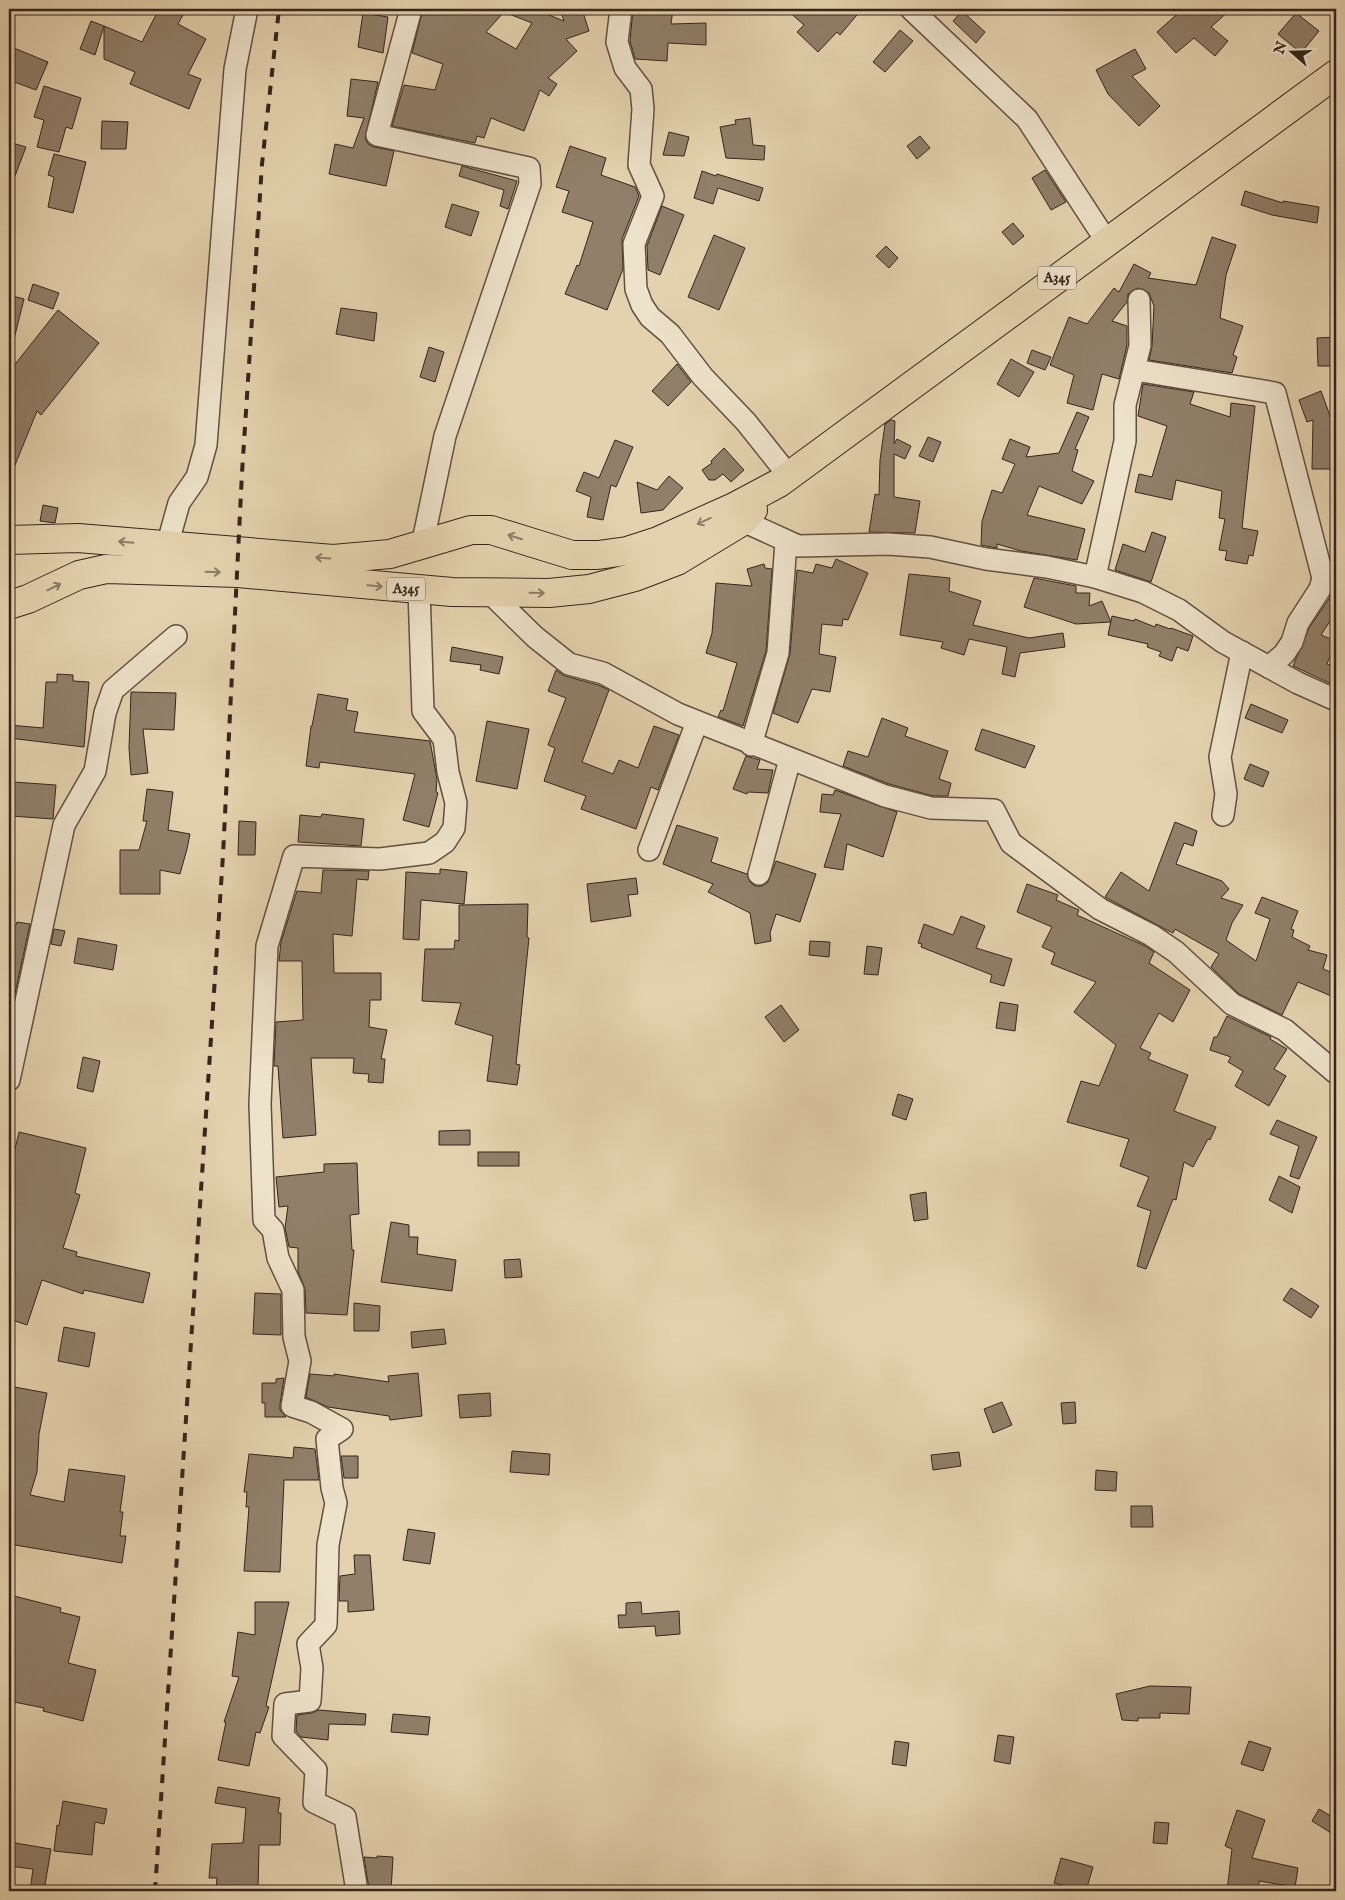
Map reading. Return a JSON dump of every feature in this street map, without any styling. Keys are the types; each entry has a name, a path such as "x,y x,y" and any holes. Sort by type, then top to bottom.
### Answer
{"highway":[{"name":"A345","path":"9,605 28,599 79,574 106,569 238,573 419,590 549,593 589,588 635,577 677,561 743,520 784,480 1336,74"},
{"name":"A345","path":"9,540 78,538 333,559 390,554 471,530 491,530 572,555 598,555 627,551 658,541 697,524 784,480"}],"street":[{"path":"168,546 179,503 197,477 206,445 235,69 247,9"},
{"path":"411,9 377,135 529,168 530,184 445,436 422,546"},
{"path":"621,9 617,42 625,68 641,89 643,108 639,165 653,196 634,244 636,289 642,306 650,317 670,334 703,377 746,422 784,480"},
{"path":"911,9 1027,119 1107,242"},
{"path":"1095,577 1125,441 1125,405 1140,346 1139,300"},
{"path":"1135,370 1275,393 1330,580 1320,589 1298,623 1292,642 1284,654 1269,667"},
{"path":"743,520 786,542 798,546 888,544 930,547 986,559 1047,567 1095,577 1143,592 1179,610 1242,652 1298,683 1336,700"},
{"path":"751,745 778,653 786,542"},
{"path":"358,1891 345,1817 314,1802 316,1770 283,1736 285,1704 310,1701 312,1668 308,1644 326,1625 328,1545 336,1503 332,1488 327,1438 342,1429 311,1412 292,1406 300,1361 294,1337 293,1290 278,1258 273,1230 264,1220 260,1104 264,985 267,946 294,856 380,859 429,852 445,842 454,828 456,803 448,772 444,739 422,710 419,590"},
{"path":"489,592 535,637 569,664 603,673 678,714 751,745 885,796 931,808 994,810 1011,843 1100,909 1151,935 1176,952 1232,1004 1285,1030 1336,1073"},
{"path":"9,1071 64,825 95,771 105,712 113,690 176,636"},
{"path":"1223,815 1226,794 1220,757 1242,652"},
{"path":"649,850 697,722"},
{"path":"760,874 790,759"}],"building":[{"path":"159,9 186,9 178,24 206,39 188,74 201,79 189,109 130,84 135,72 104,59 104,26 142,42"},
{"path":"423,9 534,9 564,21 560,9 582,9 589,31 566,39 577,51 548,78 557,84 549,96 540,90 524,131 491,118 484,138 477,136 475,143 392,126 404,85 435,90 443,64 412,53","holes":["504,12 532,23 516,49 486,32"]},
{"path":"633,9 673,9 671,24 706,23 706,45 668,43 667,61 635,59 630,41"},
{"path":"786,9 862,9 840,35 837,32 818,52 797,32 804,25"},
{"path":"1183,9 1231,9 1211,27 1228,41 1215,56 1194,38 1176,53 1157,32"},
{"path":"962,11 985,32 976,43 953,21"},
{"path":"363,13 388,17 383,53 358,47"},
{"path":"1296,13 1319,31 1301,53 1278,34"},
{"path":"91,21 104,26 95,55 80,49"},
{"path":"900,30 913,41 885,72 873,62"},
{"path":"9,46 48,62 36,90 9,80"},
{"path":"1135,49 1146,69 1132,76 1160,106 1139,126 1108,94 1096,70"},
{"path":"351,79 378,82 365,138 368,144 374,147 394,151 386,186 329,174 335,144 353,148 364,118 347,116"},
{"path":"44,86 81,98 72,129 66,127 59,152 37,147 44,120 34,117"},
{"path":"750,118 753,145 765,146 764,160 726,158 720,127 736,124 735,120"},
{"path":"102,121 128,122 126,149 101,149"},
{"path":"669,132 689,137 684,156 663,155"},
{"path":"920,136 930,148 917,159 907,146"},
{"path":"9,142 26,147 10,189 9,189"},
{"path":"570,146 606,158 601,175 635,187 639,196 622,239 623,269 607,310 565,294 577,265 579,266 593,222 562,212 569,191 556,187"},
{"path":"54,154 86,162 73,213 48,207 54,177 48,175"},
{"path":"462,166 517,181 508,209 500,206 504,190 459,176"},
{"path":"1045,170 1066,202 1051,210 1032,178"},
{"path":"702,171 763,188 759,201 718,188 713,204 694,198"},
{"path":"1245,191 1283,203 1283,201 1319,207 1317,223 1272,215 1241,205"},
{"path":"452,204 479,212 471,236 445,227"},
{"path":"662,206 684,215 660,275 648,270 647,246"},
{"path":"1013,223 1024,236 1013,245 1002,232"},
{"path":"714,235 745,248 719,310 688,297"},
{"path":"1212,237 1236,245 1226,275 1220,318 1243,326 1233,355 1237,357 1232,373 1149,360 1152,346 1154,306 1149,293 1138,288 1128,294 1127,302 1112,321 1127,326 1127,345 1119,379 1102,374 1093,410 1067,403 1074,375 1050,365 1069,317 1087,324 1114,288 1119,292 1134,264 1151,273 1148,278 1196,285"},
{"path":"886,246 898,258 889,268 876,256"},
{"path":"33,284 59,293 53,309 28,300"},
{"path":"9,295 24,299 14,339 9,338"},
{"path":"341,308 377,313 374,341 336,334"},
{"path":"58,310 99,343 41,415 37,411 9,480 9,372"},
{"path":"1336,337 1336,366 1318,366 1317,338"},
{"path":"429,347 444,352 435,382 420,377"},
{"path":"1032,350 1051,357 1045,370 1027,363"},
{"path":"1011,359 1034,372 1019,397 997,384"},
{"path":"677,364 691,382 668,406 652,391"},
{"path":"1143,384 1194,392 1190,404 1230,417 1231,403 1255,406 1242,528 1258,531 1253,556 1249,555 1247,564 1225,560 1227,551 1219,550 1225,519 1219,518 1222,491 1176,480 1172,500 1135,492 1139,474 1152,477 1167,426 1138,416"},
{"path":"1321,391 1333,424 1336,423 1336,469 1312,469 1313,420 1307,422 1299,400"},
{"path":"1077,412 1089,417 1075,449 1078,450 1072,471 1094,481 1082,504 1039,486 1027,515 1085,529 1077,560 1021,551 997,544 997,548 981,545 982,521 992,490 1002,493 1015,464 1002,459 1010,439 1030,447 1026,457 1059,453"},
{"path":"891,420 895,421 894,444 897,439 911,446 905,459 894,454 894,497 920,501 915,533 869,532 875,494 879,495 880,460 885,424"},
{"path":"928,437 941,442 933,462 919,456"},
{"path":"615,440 633,447 616,487 611,485 603,520 587,517 591,497 576,491 584,472 599,478"},
{"path":"724,448 744,470 731,482 723,474 715,480 709,480 702,470 712,463 711,461"},
{"path":"669,476 683,488 663,510 641,513 637,482 657,490"},
{"path":"43,505 58,508 55,523 40,521"},
{"path":"1152,532 1166,537 1151,582 1115,570 1123,544 1145,552"},
{"path":"836,559 868,573 848,620 843,619 842,626 822,624 819,654 836,657 830,692 812,689 798,723 773,713 790,654 797,570 813,573 816,564 832,568"},
{"path":"764,564 765,568 772,569 766,651 743,726 718,717 721,710 723,711 737,663 706,653 712,633 716,583 752,586 747,569"},
{"path":"909,574 950,578 949,591 981,601 973,625 1029,638 1063,633 1065,647 1020,653 1015,677 1002,674 1007,647 969,639 964,655 941,648 943,642 900,635"},
{"path":"1034,578 1076,586 1076,593 1090,593 1089,606 1102,601 1111,622 1076,624 1024,607"},
{"path":"1333,593 1336,593 1336,612 1321,635 1336,641 1327,664 1336,667 1336,686 1293,666 1309,628"},
{"path":"1112,616 1134,621 1135,619 1155,627 1156,624 1193,636 1188,651 1177,647 1172,661 1159,656 1161,652 1147,647 1148,644 1108,635"},
{"path":"452,647 503,657 499,674 480,670 481,665 450,661"},
{"path":"556,670 565,676 609,690 582,762 613,774 619,760 638,768 654,726 679,735 658,790 651,787 636,829 581,809 586,796 544,781 555,748 548,745 566,698 548,691"},
{"path":"57,674 73,675 73,681 89,682 84,747 9,738 9,725 43,728 46,682 57,682"},
{"path":"131,692 176,693 174,730 143,729 148,773 131,775 129,748"},
{"path":"318,694 348,699 346,710 358,712 354,732 430,741 437,779 436,792 438,793 429,827 403,820 415,774 320,762 319,768 306,766 311,726"},
{"path":"1251,704 1288,720 1282,733 1245,718"},
{"path":"882,718 908,728 905,736 948,751 939,779 951,783 948,796 933,796 889,784 843,766 848,751 868,757"},
{"path":"487,721 529,729 517,789 476,781"},
{"path":"982,729 1035,746 1025,768 975,750"},
{"path":"746,756 760,760 757,769 773,770 768,793 748,792 747,794 733,789"},
{"path":"1250,764 1269,772 1263,787 1244,779"},
{"path":"13,782 56,785 53,819 11,816"},
{"path":"147,789 173,792 168,830 190,834 187,849 180,874 160,870 160,894 120,894 120,850 139,850 147,821 143,821"},
{"path":"835,790 897,812 883,857 847,844 843,870 824,867 841,814 820,812 822,794 833,795"},
{"path":"322,814 364,819 361,846 298,842 300,815 321,817"},
{"path":"239,821 256,822 255,855 238,855"},
{"path":"1175,822 1197,831 1193,846 1184,843 1176,864 1222,881 1229,889 1221,898 1243,905 1232,923 1226,940 1256,961 1270,919 1255,913 1262,897 1298,911 1291,929 1294,930 1292,937 1310,946 1308,950 1327,955 1323,969 1336,974 1336,998 1298,982 1282,1015 1239,994 1211,967 1219,954 1175,929 1173,933 1105,897 1121,872 1149,891"},
{"path":"677,825 718,838 711,862 747,874 750,882 755,886 762,886 768,882 776,861 816,874 800,922 776,914 770,933 771,941 755,944 750,913 708,892 713,884 663,864"},
{"path":"440,869 467,872 464,904 421,900 419,940 403,939 406,872 440,874"},
{"path":"323,870 369,871 368,880 357,879 352,936 333,934 334,973 381,973 381,1000 370,1000 369,1027 387,1030 381,1059 385,1059 383,1083 368,1082 369,1074 353,1073 354,1058 311,1058 316,1135 283,1138 278,1066 274,1066 276,1022 303,1020 302,961 279,961 281,942 297,891 321,893"},
{"path":"636,878 638,894 628,895 631,916 591,922 587,884"},
{"path":"1027,884 1058,895 1056,900 1079,910 1077,915 1145,946 1154,952 1149,963 1190,990 1173,1022 1159,1013 1140,1048 1151,1053 1148,1059 1188,1075 1174,1111 1216,1127 1193,1167 1184,1162 1176,1200 1173,1199 1146,1269 1137,1266 1151,1211 1137,1206 1149,1177 1120,1166 1129,1139 1067,1122 1081,1081 1099,1086 1116,1045 1074,1012 1096,982 1051,964 1055,953 1042,947 1052,927 1017,912"},
{"path":"528,904 527,937 529,938 516,1064 520,1065 517,1085 487,1081 493,1036 455,1024 461,1003 422,1001 425,949 454,949 455,940 459,941 459,905"},
{"path":"961,916 985,926 976,948 1012,959 1004,986 990,982 992,975 921,947 922,944 918,943 924,924 953,935"},
{"path":"17,922 30,924 14,998 9,998 9,924 16,925"},
{"path":"54,929 65,931 61,946 51,944"},
{"path":"78,938 117,945 113,970 74,963"},
{"path":"810,941 830,942 829,957 809,955"},
{"path":"867,946 882,948 878,975 864,974"},
{"path":"1000,1002 1018,1005 1015,1031 996,1028"},
{"path":"781,1005 799,1030 784,1042 765,1017"},
{"path":"1227,1016 1271,1037 1270,1039 1287,1049 1274,1069 1286,1076 1269,1106 1235,1086 1243,1071 1228,1062 1231,1057 1210,1050 1214,1037 1217,1037"},
{"path":"83,1057 100,1061 93,1092 77,1088"},
{"path":"898,1094 913,1099 906,1120 892,1115"},
{"path":"1277,1120 1317,1137 1299,1179 1290,1176 1299,1146 1270,1134"},
{"path":"470,1130 470,1145 439,1145 439,1131"},
{"path":"19,1132 86,1148 75,1193 80,1195 63,1248 77,1252 76,1256 150,1273 143,1303 84,1290 83,1294 42,1280 27,1325 9,1319 9,1295 15,1274 9,1271 9,1174"},
{"path":"478,1152 519,1152 519,1166 478,1166"},
{"path":"357,1163 359,1214 350,1215 352,1250 354,1250 347,1315 306,1313 305,1289 298,1271 298,1248 289,1247 285,1228 288,1206 279,1207 276,1177 324,1172 324,1164"},
{"path":"1279,1176 1300,1187 1292,1213 1269,1200"},
{"path":"926,1192 928,1219 914,1221 910,1195"},
{"path":"391,1222 409,1225 409,1237 418,1237 417,1254 456,1260 452,1291 381,1282"},
{"path":"520,1259 522,1277 505,1278 504,1260"},
{"path":"1291,1288 1319,1306 1311,1318 1283,1300"},
{"path":"255,1293 281,1294 281,1335 253,1334"},
{"path":"354,1303 380,1306 379,1331 354,1331"},
{"path":"64,1327 95,1333 89,1367 58,1361"},
{"path":"444,1329 446,1344 412,1348 411,1332"},
{"path":"418,1373 422,1416 390,1420 389,1416 328,1407 306,1397 310,1374 334,1376 334,1374 389,1382 388,1376"},
{"path":"284,1378 280,1410 286,1417 265,1417 265,1403 262,1403 262,1383 276,1383 276,1379"},
{"path":"9,1386 47,1393 39,1434 37,1472 30,1495 64,1502 69,1469 125,1476 120,1512 123,1512 120,1536 126,1536 122,1563 9,1544"},
{"path":"490,1393 491,1416 460,1418 458,1395"},
{"path":"1002,1402 1012,1425 993,1433 984,1409"},
{"path":"1075,1402 1076,1423 1063,1424 1061,1403"},
{"path":"294,1447 315,1449 319,1480 284,1480 280,1572 244,1571 249,1507 246,1507 247,1492 244,1492 249,1454 293,1458"},
{"path":"512,1451 550,1454 549,1475 510,1472"},
{"path":"959,1452 961,1466 933,1470 931,1455"},
{"path":"341,1456 358,1456 358,1478 344,1478"},
{"path":"1096,1470 1117,1472 1116,1491 1095,1490"},
{"path":"1131,1506 1152,1506 1153,1527 1131,1527"},
{"path":"408,1529 435,1533 430,1564 403,1560"},
{"path":"354,1555 370,1555 374,1610 348,1612 348,1601 339,1601 340,1576 355,1574"},
{"path":"14,1596 61,1608 60,1612 80,1617 68,1663 96,1670 83,1721 43,1711 44,1708 9,1701 9,1618"},
{"path":"255,1602 289,1602 266,1706 269,1707 260,1733 256,1732 249,1766 218,1760 226,1722 224,1722 239,1677 232,1676 238,1632 255,1635"},
{"path":"641,1602 642,1614 679,1611 680,1634 656,1636 655,1626 619,1628 618,1615 626,1615 626,1603"},
{"path":"1150,1686 1191,1687 1189,1714 1160,1713 1160,1718 1138,1718 1138,1721 1122,1720 1116,1694"},
{"path":"319,1710 366,1714 365,1725 329,1724 328,1740 301,1737 296,1731 297,1715"},
{"path":"393,1714 430,1717 428,1735 391,1732"},
{"path":"998,1735 1014,1737 1010,1764 994,1761"},
{"path":"895,1741 909,1743 906,1766 892,1764"},
{"path":"1249,1741 1271,1748 1263,1771 1241,1764"},
{"path":"218,1787 280,1798 278,1813 281,1813 280,1845 259,1845 258,1891 216,1891 217,1878 209,1878 212,1844 243,1843 246,1808 215,1803"},
{"path":"63,1801 107,1809 104,1824 95,1822 92,1855 54,1851 57,1825 59,1826"},
{"path":"1319,1809 1336,1819 1336,1836 1312,1821"},
{"path":"1237,1810 1265,1820 1252,1858 1298,1868 1295,1887 1259,1881 1258,1891 1227,1891 1232,1849 1225,1846"},
{"path":"1155,1822 1169,1823 1167,1844 1153,1843"},
{"path":"9,1842 51,1849 44,1891 30,1891 33,1869 9,1866"},
{"path":"377,1856 393,1857 391,1891 369,1889 364,1857 377,1858"},
{"path":"1061,1858 1093,1867 1086,1891 1054,1883"}],"railway":[{"path":"155,1891 223,855 242,473 262,164 279,9"}]}
